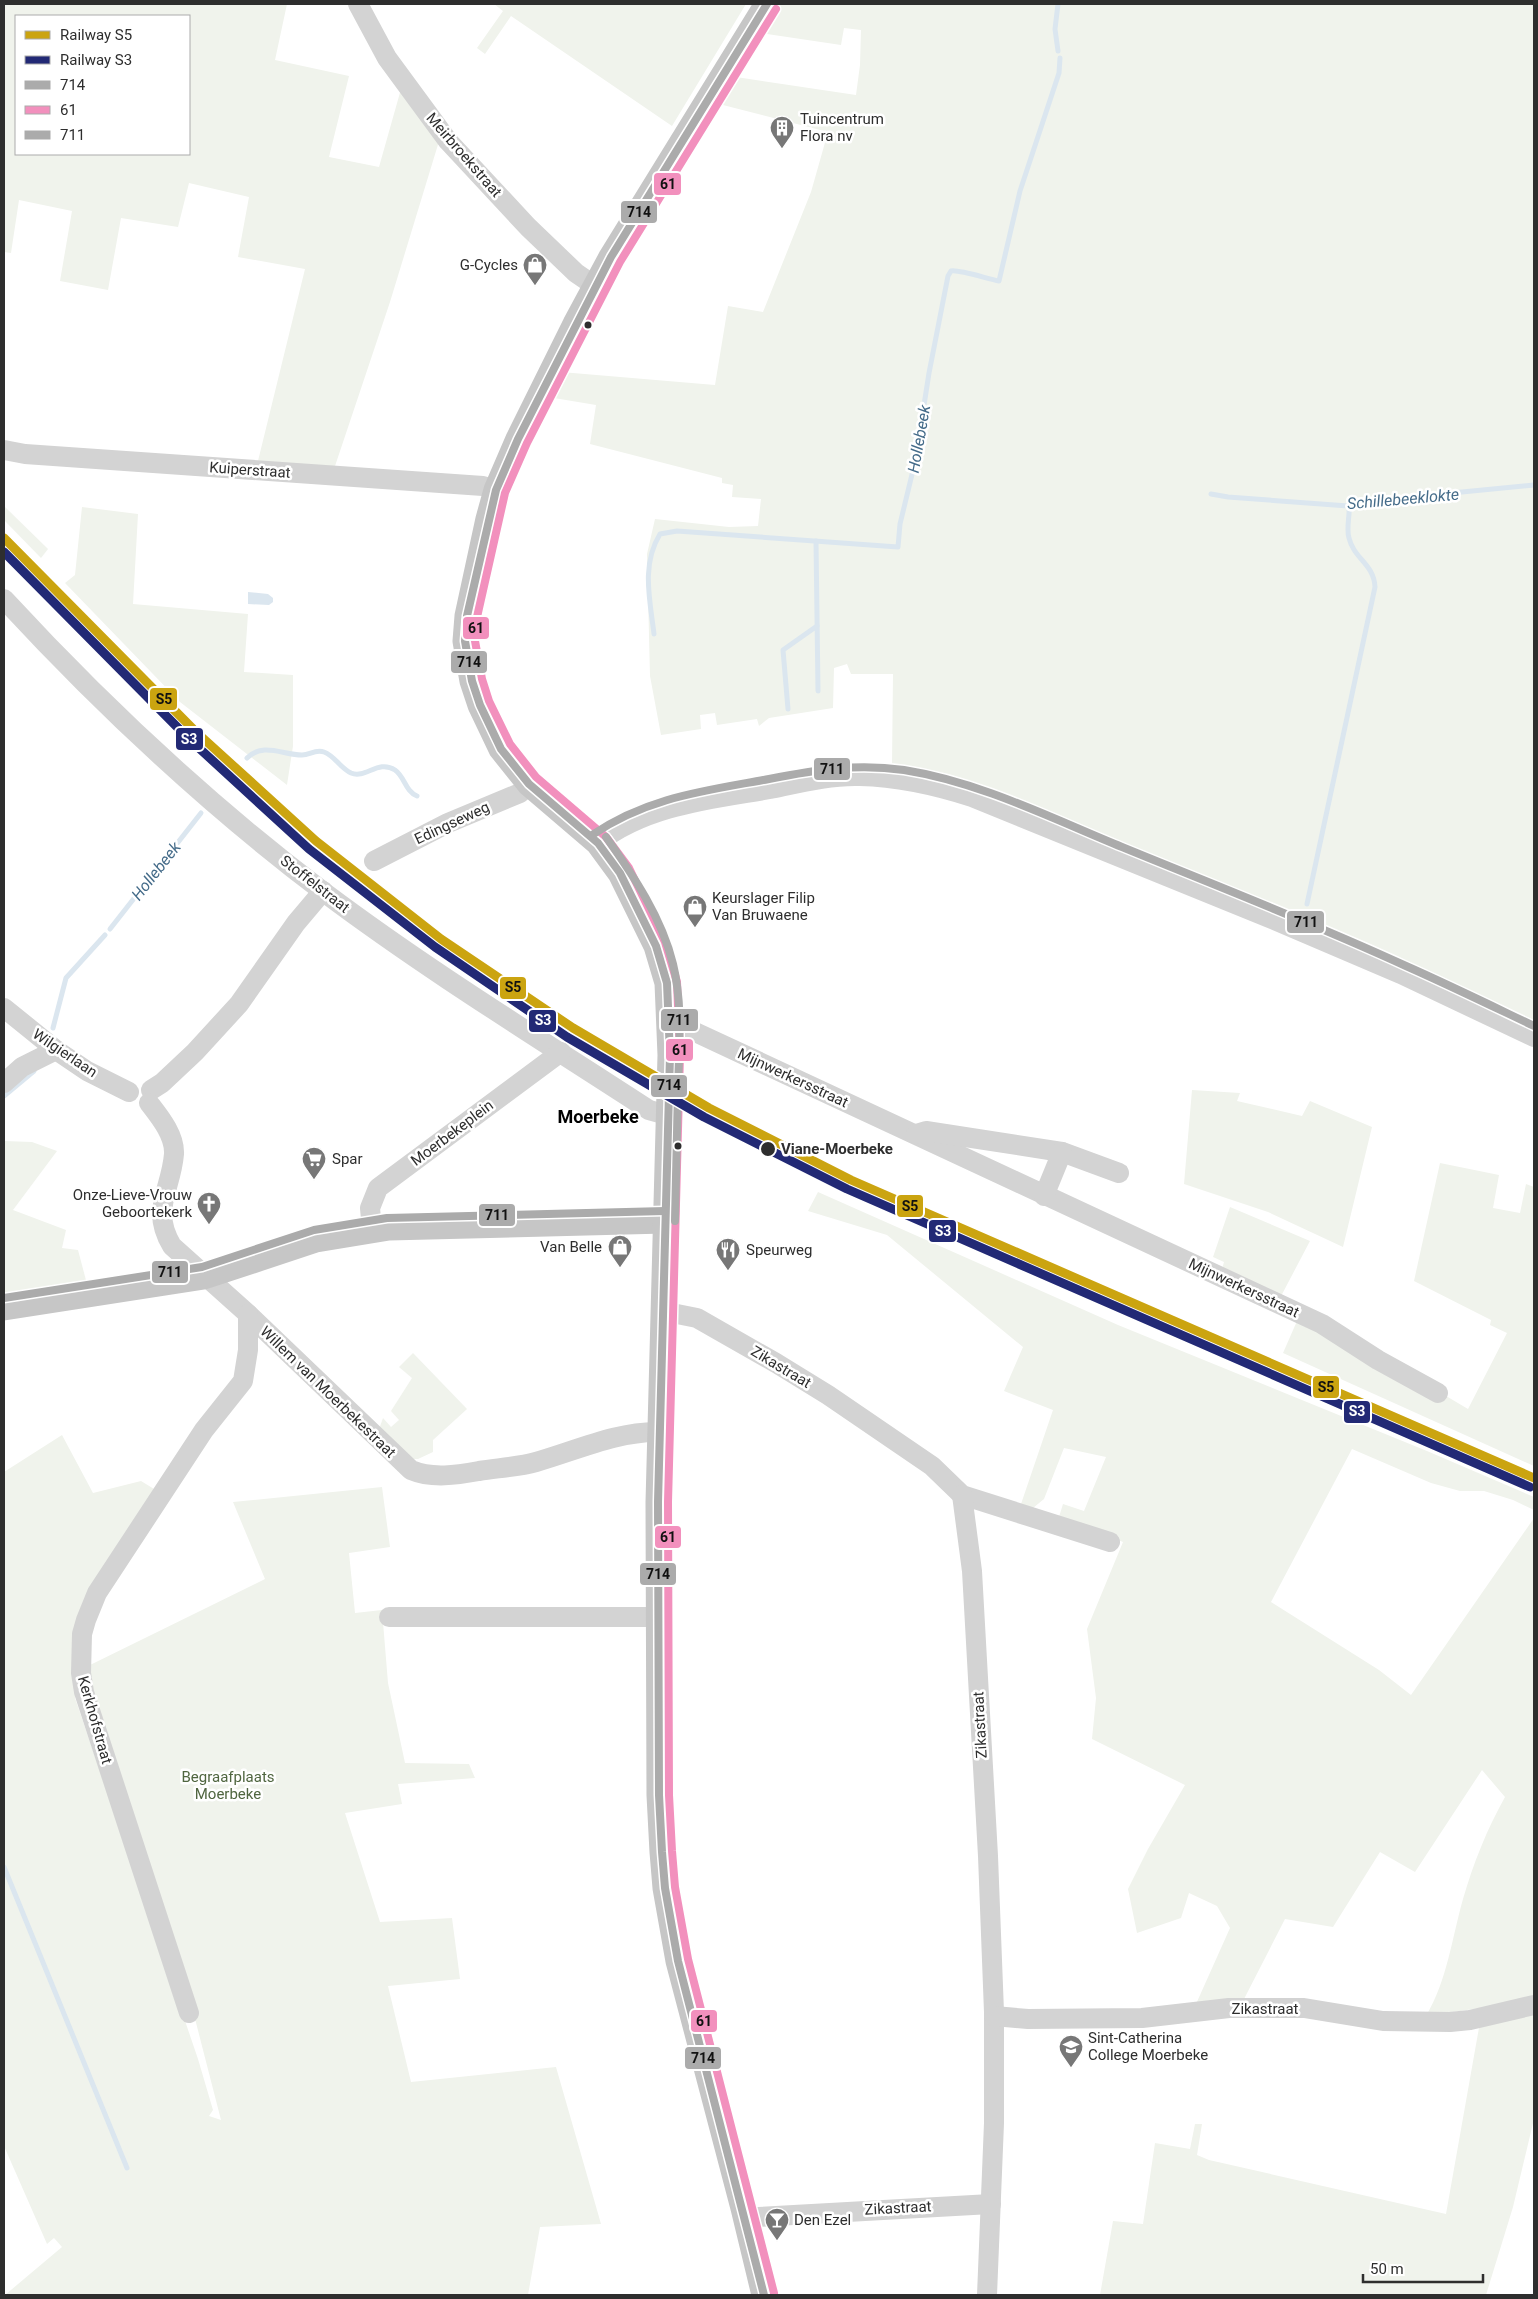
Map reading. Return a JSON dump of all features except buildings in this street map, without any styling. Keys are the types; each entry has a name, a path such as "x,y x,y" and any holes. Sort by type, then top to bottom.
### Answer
{"main road":[{"path":"764,2295 678,1962 664,1888 659,1795 658,1617 659,1432 670,1027 667,983 656,946 620,873 598,843 529,784 501,748 491,730 472,680 466,648 470,599 496,490 518,439 595,286 631,222 767,4"},
{"path":"4,1308 204,1277 316,1240 372,1230 607,1221 665,1221"}],"street":[{"name":"Meirbroekstraat","path":"358,4 387,58 448,141 528,227 576,273 595,286"},
{"name":"Kuiperstraat","path":"4,450 35,455 483,486 496,490"},
{"name":"Stoffelstraat","path":"4,598 45,643 136,731 214,802 322,891 490,1009 561,1052 649,1110 668,1115"},
{"path":"598,843 609,835 677,806 820,780 858,776 898,778 934,785 972,797 1272,919 1400,974 1534,1037"},
{"name":"Edingseweg","path":"374,861 448,823 520,793 529,784"},
{"path":"150,1096 195,1052 239,1004 296,923 322,891"},
{"name":"Wilgierlaan","path":"4,1008 56,1050 87,1071 129,1092 133,1086 139,1083 144,1084 150,1096"},
{"name":"Mijnwerkersstraat","path":"670,1027 695,1032 1322,1324 1378,1360 1438,1393"},
{"path":"4,1083 22,1067 56,1050"},
{"name":"Moerbekeplein","path":"372,1230 370,1208 378,1188 561,1052"},
{"name":"Willem van Moerbekestraat","path":"150,1096 169,1132 174,1152 161,1219 164,1233 172,1246 204,1277 248,1314 411,1470 421,1474 468,1473 533,1463 611,1440 647,1432 659,1432"},
{"path":"914,1135 926,1131 1062,1152 1119,1173"},
{"path":"1044,1196 1062,1152"},
{"name":"Zikastraat","path":"662,1311 697,1318 776,1363 828,1395 932,1466 962,1495 1110,1542"},
{"name":"Kerkhofstraat","path":"189,2013 84,1692 81,1673 82,1634 97,1593 125,1548 204,1430 243,1381 248,1350 248,1314"},
{"name":"Zikastraat","path":"962,1495 972,1571 988,1856 994,2016 991,2204 987,2295"},
{"path":"389,1617 658,1617"},
{"name":"Zikastraat","path":"994,2016 1028,2019 1142,2018 1229,2008 1304,2008 1384,2021 1450,2022 1470,2020 1534,2005"},
{"name":"Zikastraat","path":"746,2220 758,2217 991,2204"}],"green space":[{"path":"4,4 287,4 275,60 349,76 329,157 379,167 401,89 440,138 390,302 333,472 257,465 305,269 238,257 249,197 189,183 178,227 121,218 108,290 60,281 72,211 19,200 11,253 4,252"},
{"path":"494,4 746,4 672,126 511,16 485,54 477,48 503,11"},
{"path":"779,4 1534,4 1534,1026 1231,891 1006,799 951,779 892,764 893,674 851,674 847,664 834,668 833,708 769,718 759,726 757,719 717,725 715,713 700,715 701,729 661,735 650,676 647,554 655,519 729,527 758,526 761,499 732,497 733,485 722,483 722,478 590,444 596,405 548,397 561,372 715,385 728,306 763,312 811,192 828,132 719,104 736,77 856,95 860,65 861,30 844,28 841,45 761,33"},
{"path":"4,506 48,549 41,558 4,520"},
{"path":"82,507 138,514 133,604 248,614 244,672 293,675 293,746 287,785 180,702 65,583 75,575"},
{"path":"1192,1090 1240,1093 1237,1101 1302,1116 1310,1101 1372,1127 1343,1247 1268,1212 1184,1184"},
{"path":"4,1141 32,1142 57,1151 13,1210 66,1230 62,1248 78,1250 87,1284 4,1298"},
{"path":"1440,1163 1499,1175 1493,1208 1520,1213 1526,1184 1534,1187 1534,1466 1283,1353 1297,1321 1436,1390 1468,1409 1507,1333 1490,1325 1491,1320 1414,1281"},
{"path":"818,1192 1118,1325 1427,1451 1534,1497 1534,1510 1513,1500 1484,1491 1460,1491 1431,1483 1352,1449 1271,1602 1379,1670 1411,1695 1534,1518 1534,2000 1426,2016 1444,1974 1463,1899 1476,1860 1486,1834 1505,1797 1482,1770 1415,1872 1380,1852 1333,1927 1285,1919 1243,2001 1196,2004 1230,1928 1217,1906 1189,1893 1181,1918 1137,1933 1128,1889 1148,1849 1185,1785 1092,1739 1096,1698 1087,1629 1123,1542 1059,1517 1063,1504 1084,1511 1106,1457 1064,1448 1044,1499 1033,1508 1021,1504 1053,1410 1004,1391 1023,1347 887,1235 808,1211"},
{"path":"1230,1207 1310,1241 1279,1300 1221,1273 1224,1262 1213,1257"},
{"path":"413,1353 467,1409 433,1440 433,1452 418,1459 409,1459 378,1432 383,1418 391,1427 399,1420 391,1411 412,1378 399,1367"},
{"name":"Begraafplaats Moerbeke","path":"62,1435 93,1493 141,1481 159,1492 110,1563 75,1698 198,2059 213,2110 209,2116 221,2120 193,2011 89,1697 88,1666 265,1579 233,1502 382,1487 390,1547 349,1553 355,1613 382,1610 388,1683 405,1763 469,1764 475,1778 398,1784 402,1804 345,1813 380,1922 452,1918 460,1979 388,1986 411,2082 556,2067 601,2224 540,2227 528,2295 5,2295 62,2247 54,2238 47,2244 4,2146 4,1472"},
{"path":"1534,2010 1534,2119 1513,2207 1486,2295 1100,2295 1113,2221 1143,2224 1155,2143 1190,2149 1195,2124 1202,2124 1197,2155 1209,2160 1446,2214 1480,2022"}],"shaded area":[{"path":"248,592 268,594 273,598 273,602 269,605 248,604"}],"waterway":[{"name":"Hollebeek","path":"1058,4 1055,29 1058,51"},
{"name":"Hollebeek","path":"654,634 648,583 650,558 660,534 677,531 898,547 900,524 923,429 922,418 929,373 948,276 951,271 955,271 999,281 1020,191 1059,73 1060,58"},
{"name":"Schillebeeklokte","path":"1211,494 1228,497 1348,506 1421,496 1534,485"},
{"path":"1307,904 1375,587 1374,579 1368,567 1355,551 1349,538 1349,506"},
{"path":"816,541 818,691"},
{"path":"788,709 783,650 817,626"},
{"name":"Hollebeek","path":"247,758 253,753 266,750 302,755 321,751 331,756 351,773 362,774 378,768 389,767 401,776 410,791 417,796"},
{"name":"Hollebeek","path":"110,929 201,813"},
{"name":"Hollebeek","path":"53,1028 66,978 105,935"},
{"name":"Hollebeek","path":"4,1096 34,1071"},
{"path":"4,1867 127,2168"}],"rail line":[{"name":"S5","path":"4,538 195,731 316,841 441,939 573,1028 709,1108 851,1180 1534,1478"},
{"name":"S3","path":"4,552 188,738 309,849 435,947 567,1037 704,1117 847,1189 1530,1487"}],"transit line":[{"name":"714","path":"764,2295 678,1961 665,1888 662,1852 659,1795 658,1502 670,1055 667,983 656,946 620,873 598,843 529,784 501,749 480,705 472,681 465,641 467,616 496,490 518,439 611,257 767,4"},
{"name":"61","path":"774,2293 688,1959 675,1887 672,1851 669,1795 668,1502 680,1055 677,982 665,942 629,868 606,837 536,777 510,744 489,701 482,679 475,641 477,617 505,493 527,443 620,262 776,9"},
{"name":"711","path":"592,835 613,822 655,804 722,787 836,768 869,767 904,770 960,783 1015,802 1371,950 1534,1026"},
{"name":"711","path":"606,837 646,897 662,930 676,979 680,1026 675,1221"},
{"name":"711","path":"4,1298 202,1267 314,1230 387,1218 665,1211"}],"place":[{"name":"Tuincentrum Flora nv","path":"782,149"},
{"name":"G-Cycles","path":"535,286"},
{"name":"Keurslager Filip Van Bruwaene","path":"695,928"},
{"name":"Viane-Moerbeke","path":"768,1149"},
{"name":"Spar","path":"314,1180"},
{"name":"Onze-Lieve-Vrouw Geboortekerk","path":"209,1225"},
{"name":"Van Belle","path":"620,1268"},
{"name":"Speurweg","path":"728,1271"},
{"name":"Sint-Catherina College Moerbeke","path":"1071,2068"},
{"name":"Den Ezel","path":"777,2241"}],"district":[{"name":"Moerbeke","path":"598,1116"}]}
